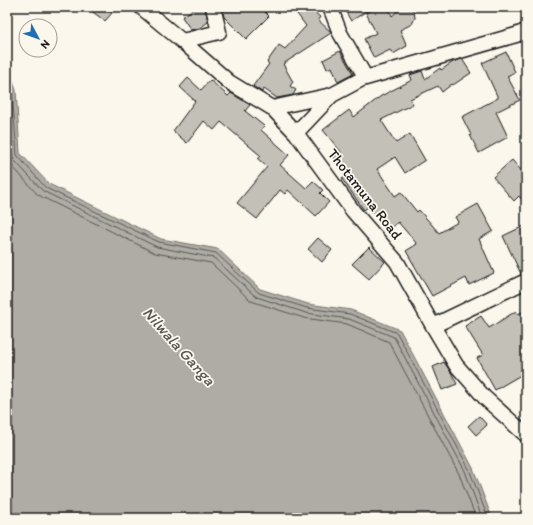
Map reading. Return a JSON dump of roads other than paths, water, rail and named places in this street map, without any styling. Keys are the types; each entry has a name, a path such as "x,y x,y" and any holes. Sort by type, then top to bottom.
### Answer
{"street":[{"name":"Thotamuna Road","path":"141,7 228,82 272,108 296,133 353,211 397,262 456,365 486,398 526,435"},
{"path":"182,41 219,32 213,7"},
{"path":"330,7 340,33 366,78"},
{"path":"272,108 332,95 362,79 526,31"},
{"path":"296,133 332,95"},
{"path":"433,326 526,281"}],"water":[{"name":"Nilwala Ganga","path":"7,67 16,90 20,153 49,184 161,239 218,249 260,289 308,304 351,310 400,330 473,468 492,518 7,518"}]}
